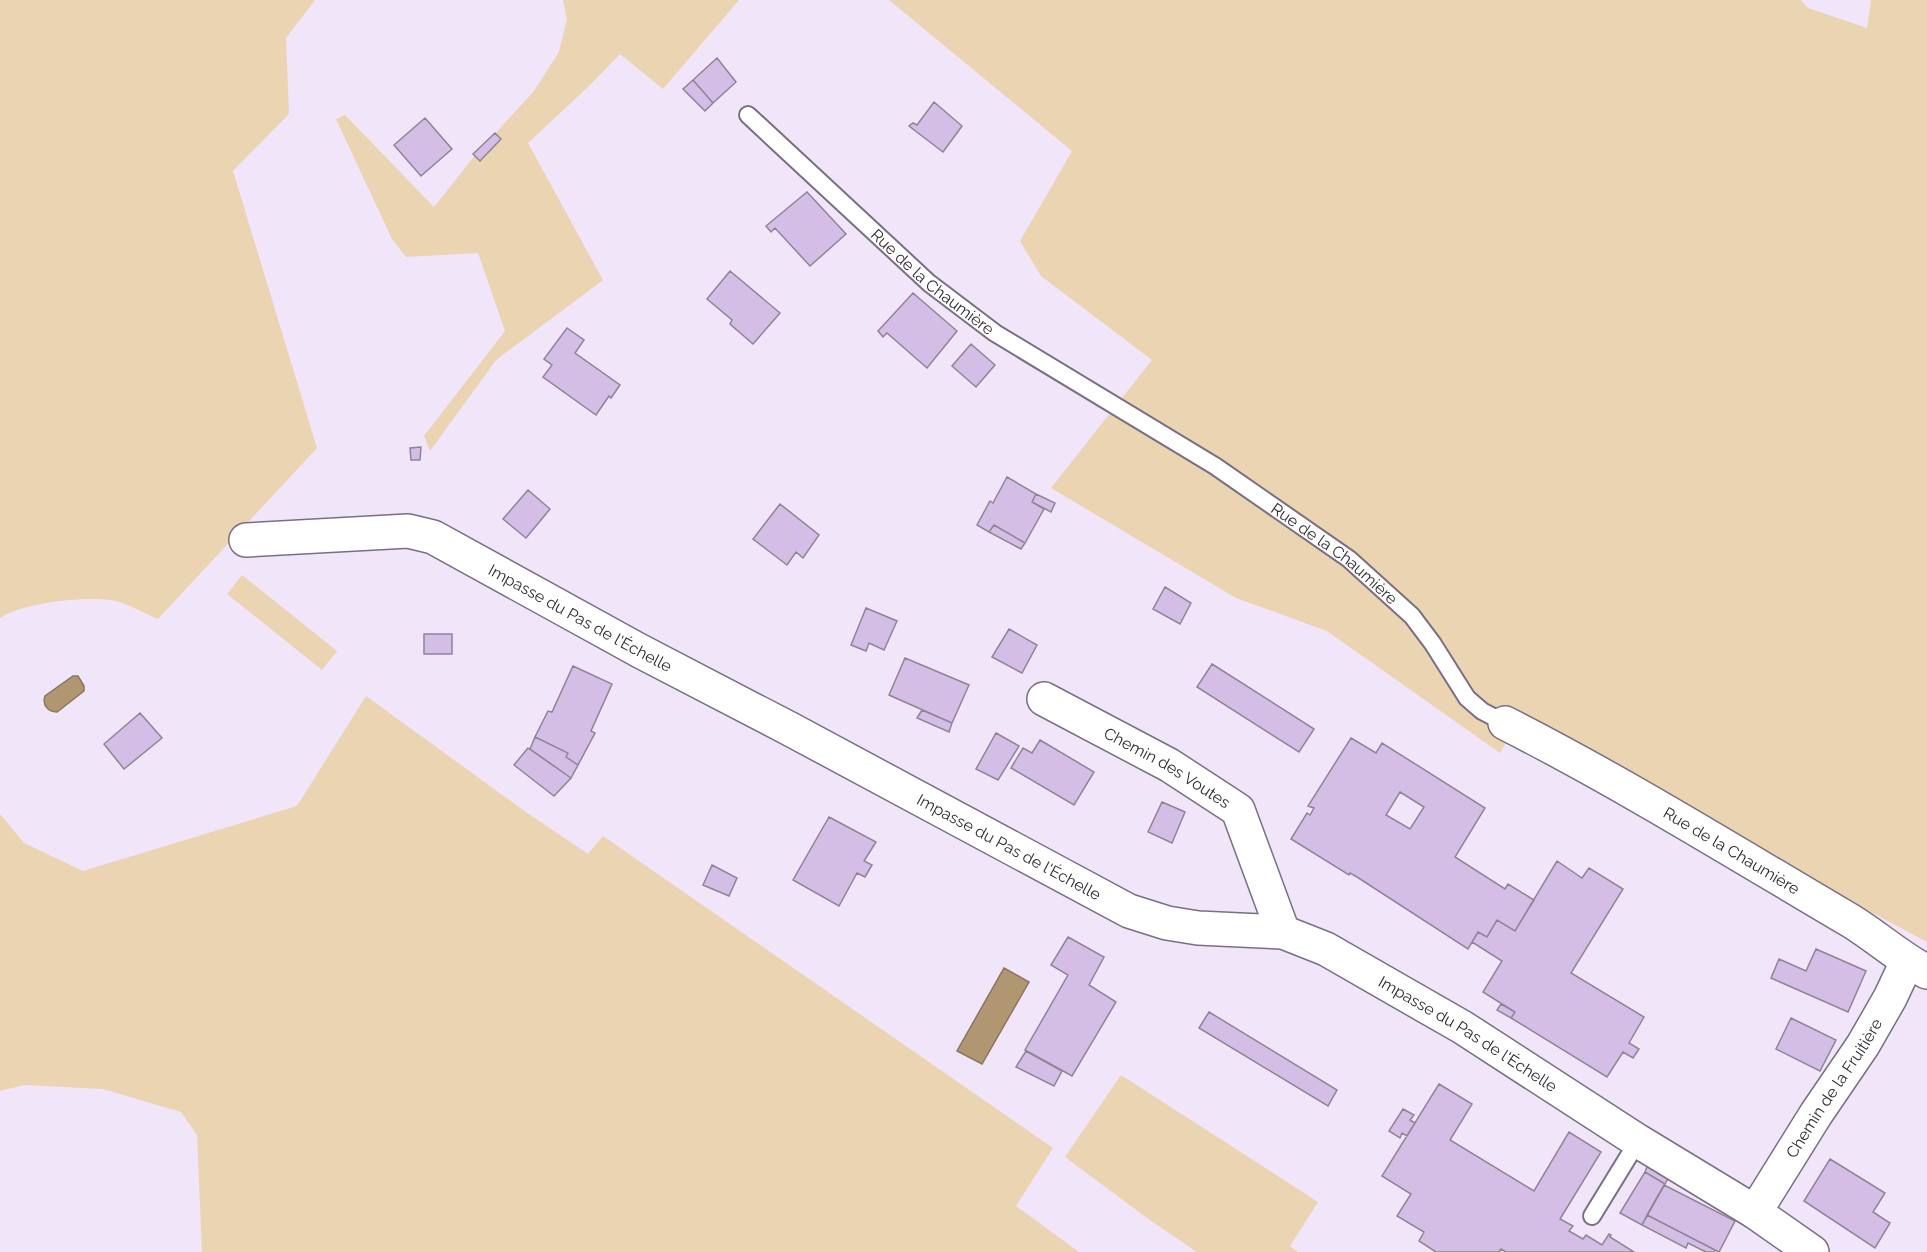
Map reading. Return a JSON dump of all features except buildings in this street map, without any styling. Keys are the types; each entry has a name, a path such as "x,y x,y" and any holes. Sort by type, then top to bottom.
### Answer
{"street":[{"name":"Impasse du Pas de l'Échelle","path":"246,540 408,531 433,537 640,651 1129,911 1167,923 1198,928 1283,932 1326,949 1462,1027 1638,1141 1755,1212 1812,1252"},
{"name":"Chemin des Voutes","path":"1044,699 1169,765 1238,810 1283,932"},
{"name":"Rue de la Chaumière","path":"1505,723 1615,784 1874,935 1917,967"},
{"name":"Chemin de la Fruitière","path":"1755,1212 1816,1114 1863,1045 1890,998 1917,967"}],"lane":[{"name":"Rue de la Chaumière","path":"748,115 928,283 994,333 1215,466 1349,559 1412,616 1434,644 1467,698 1482,711 1505,723"},
{"path":"1592,1216 1638,1141"}],"shaded area":[{"path":"0,0 315,0 286,38 289,114 233,171 317,448 158,619 122,603 99,599 69,600 37,605 22,608 0,618"},
{"path":"563,0 739,0 663,89 620,54 528,143 603,280 496,360 430,451 424,436 505,331 478,253 406,257 392,239 336,119 345,115 434,207 472,159 534,91 559,52 567,19"},
{"path":"889,0 1801,0 1808,8 1867,28 1871,0 1927,0 1927,942 1767,856 1522,715 1500,753 1327,631 1236,598 1051,488 1152,360 1041,276 1020,241 1072,151"},
{"path":"242,575 337,651 322,670 227,594"},
{"path":"73,676 78,676 84,686 84,691 57,712 48,709 44,702 45,696"},
{"path":"366,696 523,810 588,854 603,836 1053,1148 1016,1206 1079,1252 202,1252 197,1135 181,1112 103,1089 24,1085 0,1091 0,814 24,843 83,871 297,806"},
{"path":"1004,968 1029,982 982,1064 957,1051"},
{"path":"1121,1075 1318,1202 1290,1246 1298,1252 1197,1252 1065,1157"}]}
